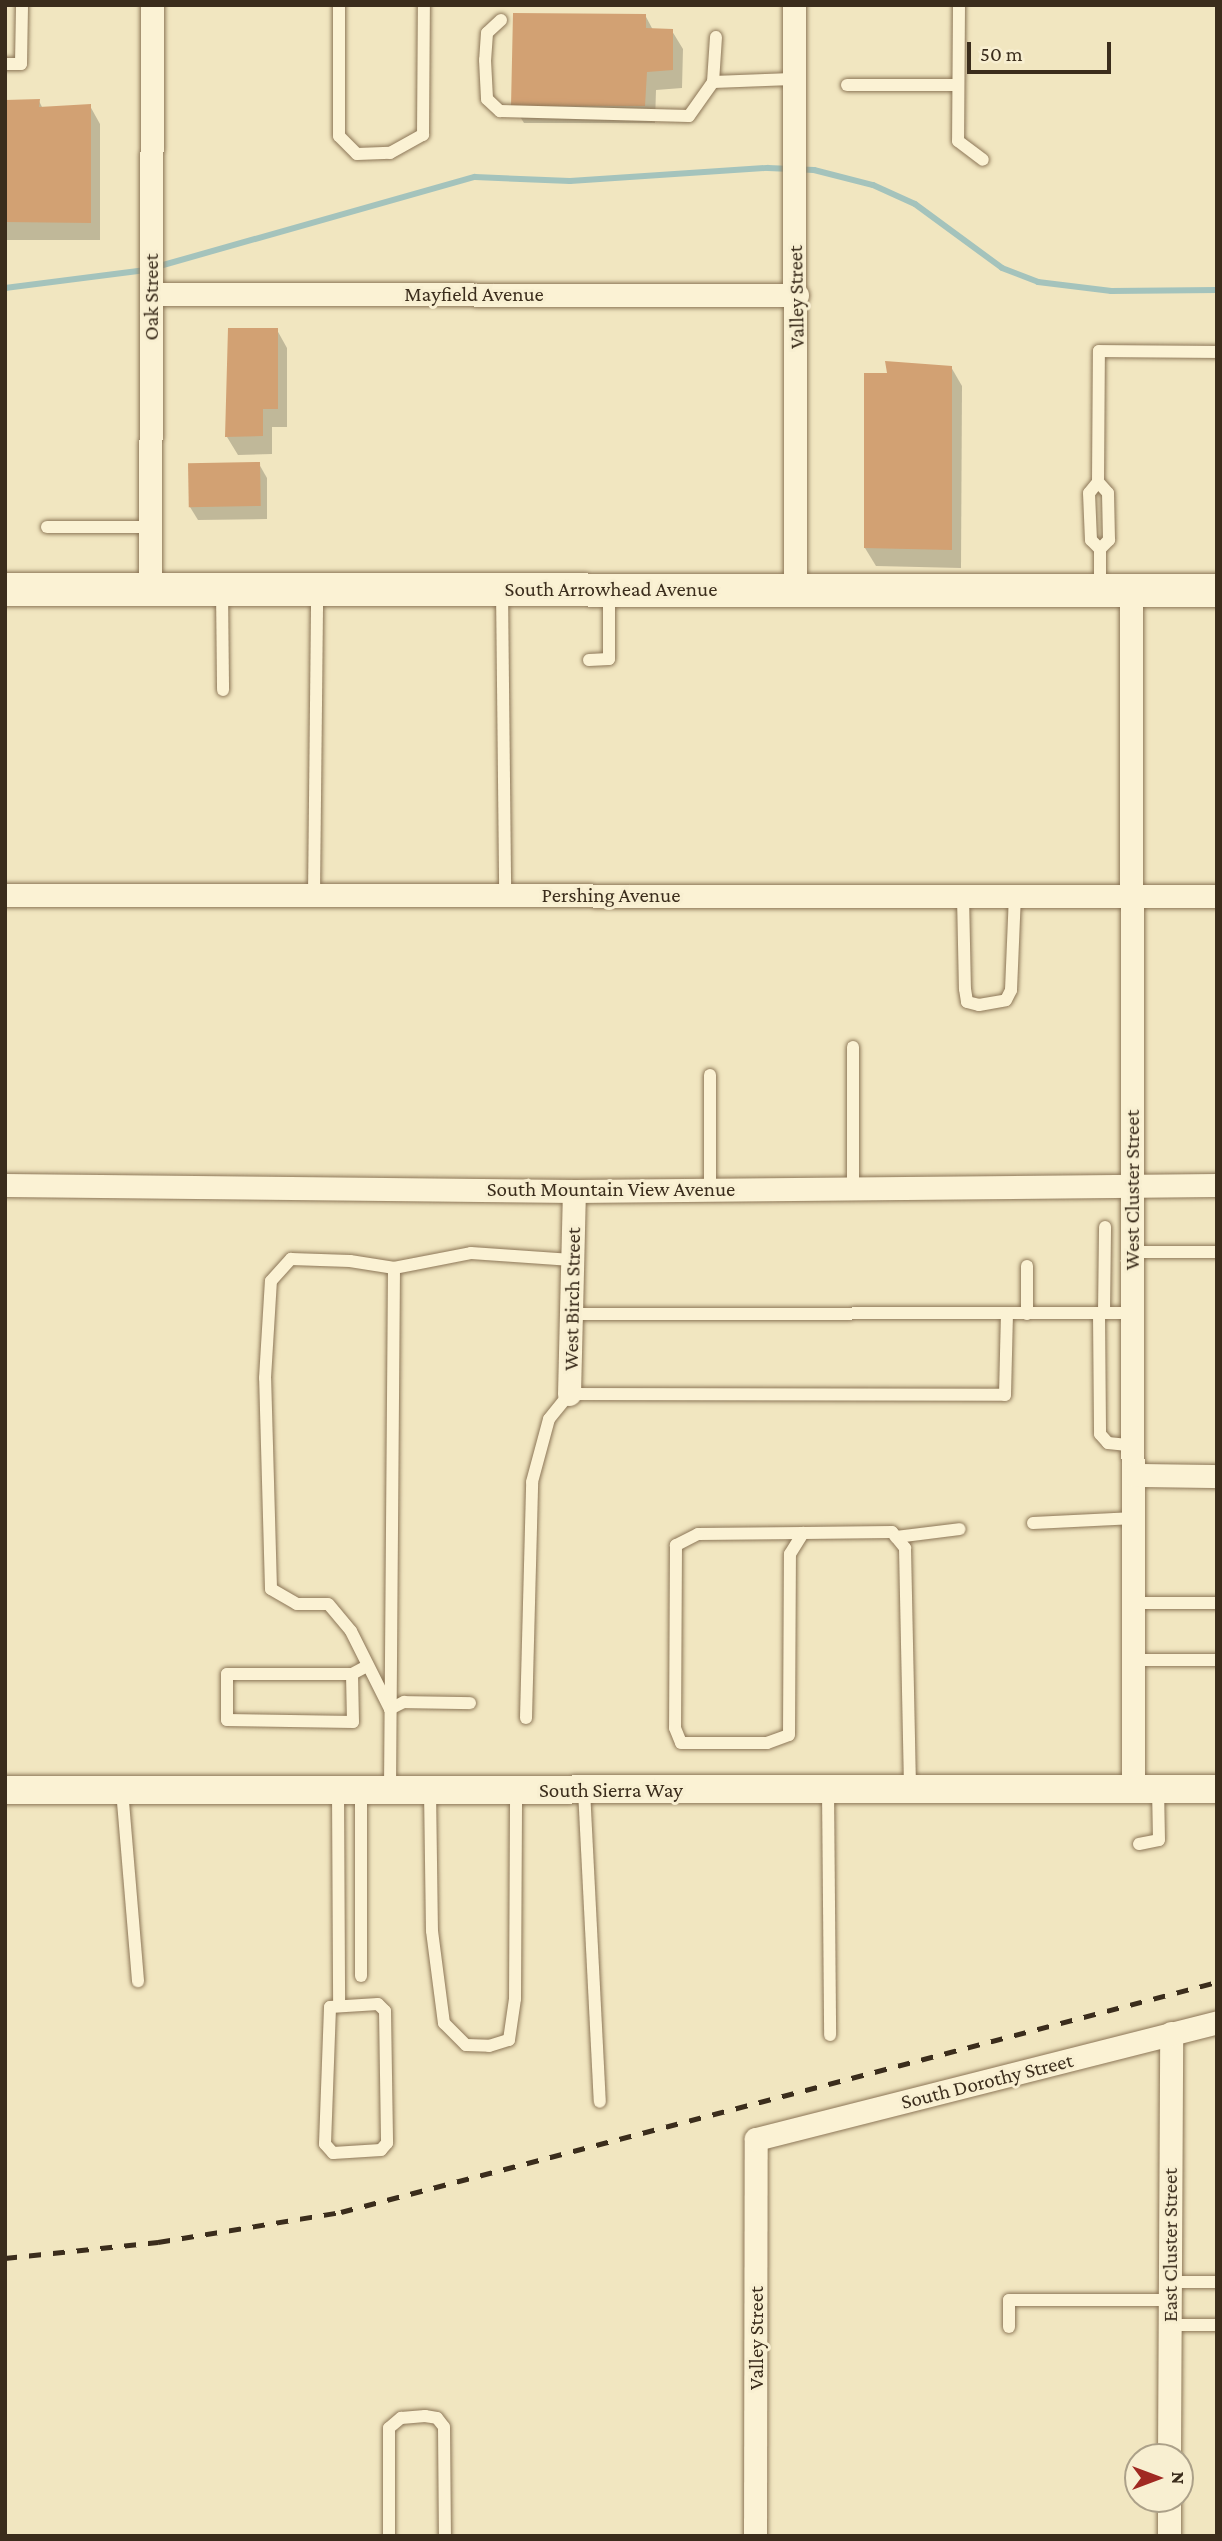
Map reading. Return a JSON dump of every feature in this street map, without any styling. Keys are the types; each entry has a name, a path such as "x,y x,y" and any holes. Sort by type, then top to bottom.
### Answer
{"main road":[{"name":"South Arrowhead Avenue","path":"5,589 1217,590"}],"street":[{"name":"Oak Street","path":"150,588 152,5"},
{"name":"Valley Street","path":"794,5 791,200 797,295 795,590"},
{"name":"Mayfield Avenue","path":"152,276 797,295"},
{"name":"West Cluster Street","path":"1116,590 1130,896 1135,1446 1134,1660 1146,1789"},
{"name":"Pershing Avenue","path":"5,895 1217,896"},
{"name":"South Mountain View Avenue","path":"5,1185 574,1191 1217,1185"},
{"name":"West Birch Street","path":"569,1394 574,1191"},
{"path":"1135,1475 1217,1476"},
{"name":"South Sierra Way","path":"5,1790 1217,1789"},
{"name":"South Dorothy Street","path":"756,2139 1217,2022"},
{"name":"East Cluster Street","path":"1169,2443 1171,2033"},
{"name":"Valley Street","path":"755,2536 756,2139"},
{"path":"1169,2513 1169,2536"}],"lane":[{"path":"5,64 21,64 22,5"},
{"path":"340,5 339,136 357,154 390,153 423,135 424,5"},
{"path":"959,5 958,141 983,160"},
{"path":"501,20 487,33 485,60 487,99 500,111 689,116 713,82 716,37"},
{"path":"713,82 792,79"},
{"path":"847,85 958,85"},
{"path":"1116,590 1100,550 1091,540 1089,493 1098,482 1099,351 1217,352"},
{"path":"1098,482 1108,494 1109,540 1100,550"},
{"path":"47,527 150,527"},
{"path":"222,589 223,691"},
{"path":"314,895 317,589"},
{"path":"502,589 505,895"},
{"path":"589,660 608,659 608,589"},
{"path":"963,896 965,989 967,1002 979,1004 1006,1000 1011,990 1015,896"},
{"path":"853,1047 853,1187"},
{"path":"710,1075 710,1189"},
{"path":"1105,1227 1100,1434 1108,1443 1135,1446"},
{"path":"1133,1252 1217,1252"},
{"path":"390,1709 351,1631 328,1604 297,1604 271,1589 265,1378 271,1281 291,1259 350,1261 394,1268 471,1253 572,1260"},
{"path":"1027,1266 1027,1314"},
{"path":"390,1790 394,1268"},
{"path":"571,1314 1133,1313"},
{"path":"569,1394 1005,1395 1007,1314"},
{"name":"West Birch Street","path":"526,1718 532,1482 549,1419 569,1394"},
{"path":"1033,1522 1135,1518"},
{"path":"896,1537 960,1529"},
{"path":"803,1534 789,1554 789,1735 767,1744 681,1744 675,1728 676,1545 698,1534 892,1532 905,1548 910,1789"},
{"path":"1134,1603 1217,1603"},
{"path":"1134,1660 1217,1660"},
{"path":"352,1674 353,1723 227,1720 227,1674 352,1674 367,1667"},
{"path":"390,1709 404,1702 470,1703"},
{"path":"828,1789 830,2035"},
{"path":"1139,1844 1159,1840 1146,1789"},
{"path":"122,1790 138,1980"},
{"path":"350,1790 360,1976"},
{"path":"339,2006 350,1790"},
{"path":"429,1790 432,1931 444,2022 466,2045 489,2046 509,2040 515,1999 516,1790"},
{"path":"584,1790 600,2102"},
{"path":"379,2004 385,2011 387,2143 381,2150 333,2153 325,2144 329,2010 339,2006 379,2004"},
{"path":"1009,2327 1009,2300 1170,2291 1217,2282"},
{"path":"1170,2325 1217,2325"},
{"path":"389,2536 389,2428 401,2418 425,2416 437,2418 444,2427 445,2536"}],"building":[{"path":"513,13 646,14 646,28 673,29 673,70 647,72 645,106 511,106"},
{"path":"40,99 39,107 91,104 91,223 5,222 5,100"},
{"path":"228,328 278,328 278,409 263,409 263,436 225,437"},
{"path":"885,361 952,366 952,550 864,548 864,373 887,373"},
{"path":"260,462 261,506 189,507 188,463"}],"waterway":[{"path":"156,267 475,177 570,181 768,168 814,170 873,185 915,204 1002,268 1038,282 1111,291 1217,290"},
{"path":"5,288 146,270"}],"railway":[{"path":"5,2258 158,2242 341,2212 1217,1982"}]}
